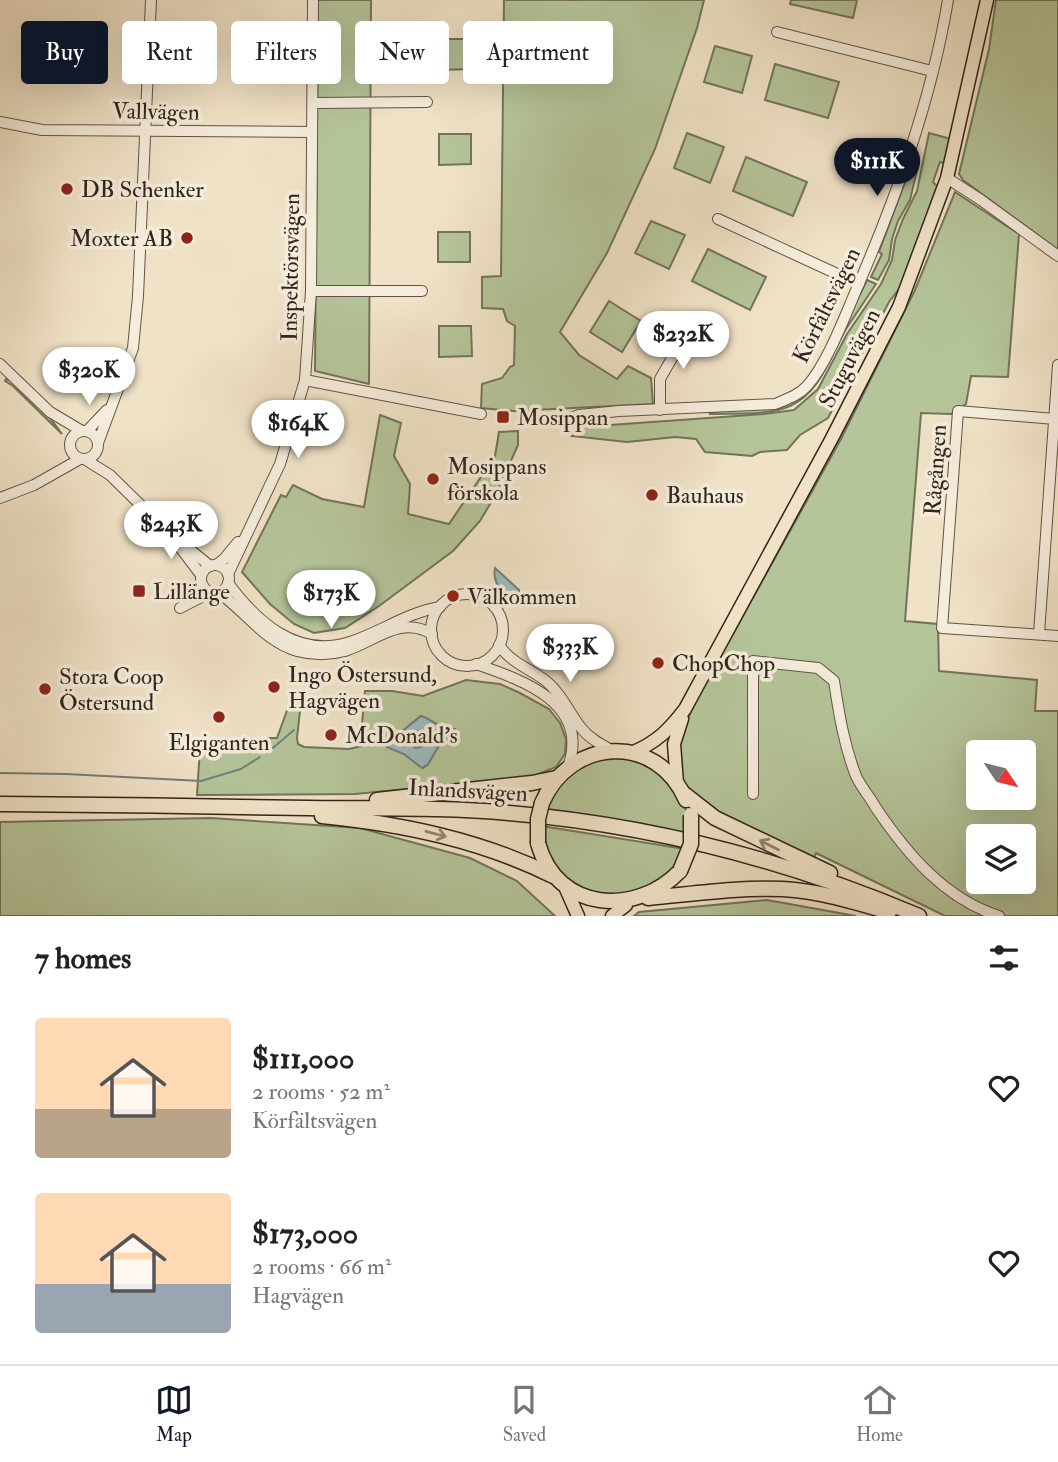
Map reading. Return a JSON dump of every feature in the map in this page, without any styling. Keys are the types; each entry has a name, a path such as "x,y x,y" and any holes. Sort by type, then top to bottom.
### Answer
{"highway":[{"path":"904,916 855,902 785,889 648,898 626,905 594,903 566,889 553,876 544,860 538,843 538,819 542,803 556,778 568,766 594,754 614,751 631,753 657,764 715,818 919,916"},
{"path":"301,811 556,778"},
{"path":"648,898 666,887 680,871 691,844 691,815 680,788"},
{"name":"Inlandsvägen","path":"0,804 427,815 511,819 600,828 671,841 757,863 854,895 904,916"},
{"name":"Inlandsvägen","path":"0,810 428,809 510,813 661,835 760,858 869,895 919,916"},
{"path":"301,811 423,830 480,846 553,876"}],"main road":[{"name":"Stuguvägen","path":"631,753 664,735 685,709 838,428 893,318 912,275 947,178 986,0"},
{"name":"Stuguvägen","path":"680,788 674,744 685,709"},
{"path":"566,889 578,916"},
{"path":"612,916 626,905"}],"street":[{"path":"0,498 28,488 83,459 93,457 133,348 150,0"},
{"name":"Inspektörsvägen","path":"228,579 280,464 293,428 305,380 311,291 313,0"},
{"name":"Körfältsvägen","path":"563,420 579,415 775,404 796,396 808,385 822,362 859,284 905,166 932,71 948,0"},
{"path":"777,32 932,71"},
{"path":"313,103 427,102"},
{"name":"Vallvägen","path":"0,122 42,130 312,132"},
{"path":"947,178 1058,256"},
{"path":"718,219 859,284"},
{"path":"311,291 422,291"},
{"path":"660,410 660,379 680,344 681,332"},
{"path":"0,364 50,412 94,435 110,475"},
{"path":"1058,365 1039,634 1058,636"},
{"path":"305,380 481,414"},
{"path":"57,471 74,435 84,431 112,404"},
{"name":"Rågången","path":"1039,634 942,628 958,411 1055,419"},
{"path":"50,412 74,455 110,475 165,529 213,565 222,567 228,579 265,625 283,637 304,645 328,646 350,642 423,610 440,607"},
{"name":"Inspektörsvägen","path":"213,565 224,559 251,524"},
{"path":"165,529 201,578 204,587 215,592 271,638 298,651 328,654 347,650 396,628 410,626 420,627 432,634"},
{"path":"213,565 180,608 215,592 228,579"},
{"path":"463,594 476,595 489,601 497,610 502,623 499,645 488,659 462,665 449,660 438,651 432,634 433,619 440,607 448,600 463,594"},
{"path":"499,645 514,662 546,681 562,698 582,728 600,744 614,751"},
{"path":"753,794 753,662 818,668 834,681 843,736 858,779 899,842 948,889 980,910 999,916"},
{"path":"475,664 536,687 550,699 562,713 572,734 573,746 568,766"}],"green space":[{"path":"318,0 371,0 371,21 355,21 355,84 371,84 369,384 315,371 317,84 341,84 341,21 318,21"},
{"path":"504,0 704,0 655,149 607,253 560,332 579,355 617,379 628,366 651,378 653,404 513,411 481,408 482,384 502,378 514,365 515,326 507,321 503,309 482,308 482,277 501,276 503,84 613,84 613,21 504,21"},
{"path":"791,0 857,0 853,18 790,4"},
{"path":"996,0 1058,0 1058,250 963,180 959,174 989,49"},
{"path":"449,39 463,39 463,69 449,70"},
{"path":"715,46 752,56 742,93 704,82"},
{"path":"775,64 839,82 828,118 765,100"},
{"path":"687,133 724,147 710,183 674,168"},
{"path":"929,133 951,139 944,163 940,162 933,182 937,186 902,285 889,302 828,418 800,435 787,450 760,452 752,456 705,452 696,439 675,437 627,442 572,436 582,427 794,410 818,389 847,334 881,284 892,260 895,240 903,219 917,191"},
{"path":"439,134 471,134 471,164 439,165"},
{"path":"746,157 807,182 793,216 733,191"},
{"path":"919,162 910,200 898,221 889,260 878,280 871,277 882,254 879,252 912,163"},
{"path":"955,192 1019,234 1008,377 971,376 966,404 951,414 921,413 905,621 938,624 939,671 1037,680 1035,711 1058,711 1058,916 945,916 816,853 814,859 717,817 683,784 677,749 693,706 841,439 915,290"},
{"path":"651,221 685,235 669,269 635,253"},
{"path":"438,232 470,232 470,262 438,262"},
{"path":"708,249 766,277 750,310 692,281"},
{"path":"867,280 876,284 846,329 817,383 801,400 771,411 710,414 777,407 805,394"},
{"path":"609,301 641,321 622,352 590,332"},
{"path":"439,326 471,326 472,356 439,357"},
{"path":"5,381 12,381 50,418 62,434"},
{"path":"380,415 401,423 394,456 410,484 408,514 449,524 495,456 499,432 518,431 518,445 496,494 480,521 453,551 345,628 314,633 294,624 270,604 242,572 281,495 286,497 293,485 322,499 364,507"},
{"path":"466,680 500,684 549,709 560,723 566,739 565,754 556,767 531,777 355,794 197,795 200,748 255,745 262,738 277,738 293,694 297,690 302,693 297,738 298,744 304,747 349,749 362,746 365,731 362,724 365,691 392,691 423,696","holes":["421,716 458,732 438,747 423,768 404,754 386,746 384,740 400,733"]},
{"path":"418,731 429,736 420,747 415,748 411,743"},
{"path":"622,755 654,766 683,800 688,833 545,809 548,798 578,765"},
{"path":"211,818 360,828 470,858 517,881 555,916 0,916 0,822"},
{"path":"542,826 685,849 675,869 631,899 577,891 548,859"},
{"path":"767,900 856,916 634,916 639,912"}],"water":[{"path":"495,568 519,590 515,603 499,588"},
{"path":"421,716 458,732 438,747 428,764 422,768 404,754 387,747 384,740 400,733","holes":["418,731 429,737 421,747 415,748 411,742 414,735"]}],"waterway":[{"path":"267,753 294,730"},
{"path":"0,773 201,781 241,769 260,757"}],"place":[{"name":"DB Schenker","path":"67,189"},
{"name":"Moxter AB","path":"187,238"},
{"name":"Mosippan","path":"503,417"},
{"name":"Mosippans förskola","path":"433,479"},
{"name":"Bauhaus","path":"652,495"},
{"name":"Lillänge","path":"139,591"},
{"name":"Välkommen","path":"453,596"},
{"name":"ChopChop","path":"658,663"},
{"name":"Ingo Östersund, Hagvägen","path":"274,687"},
{"name":"Stora Coop Östersund","path":"45,689"},
{"name":"Elgiganten","path":"219,717"},
{"name":"McDonald's","path":"331,735"}]}
